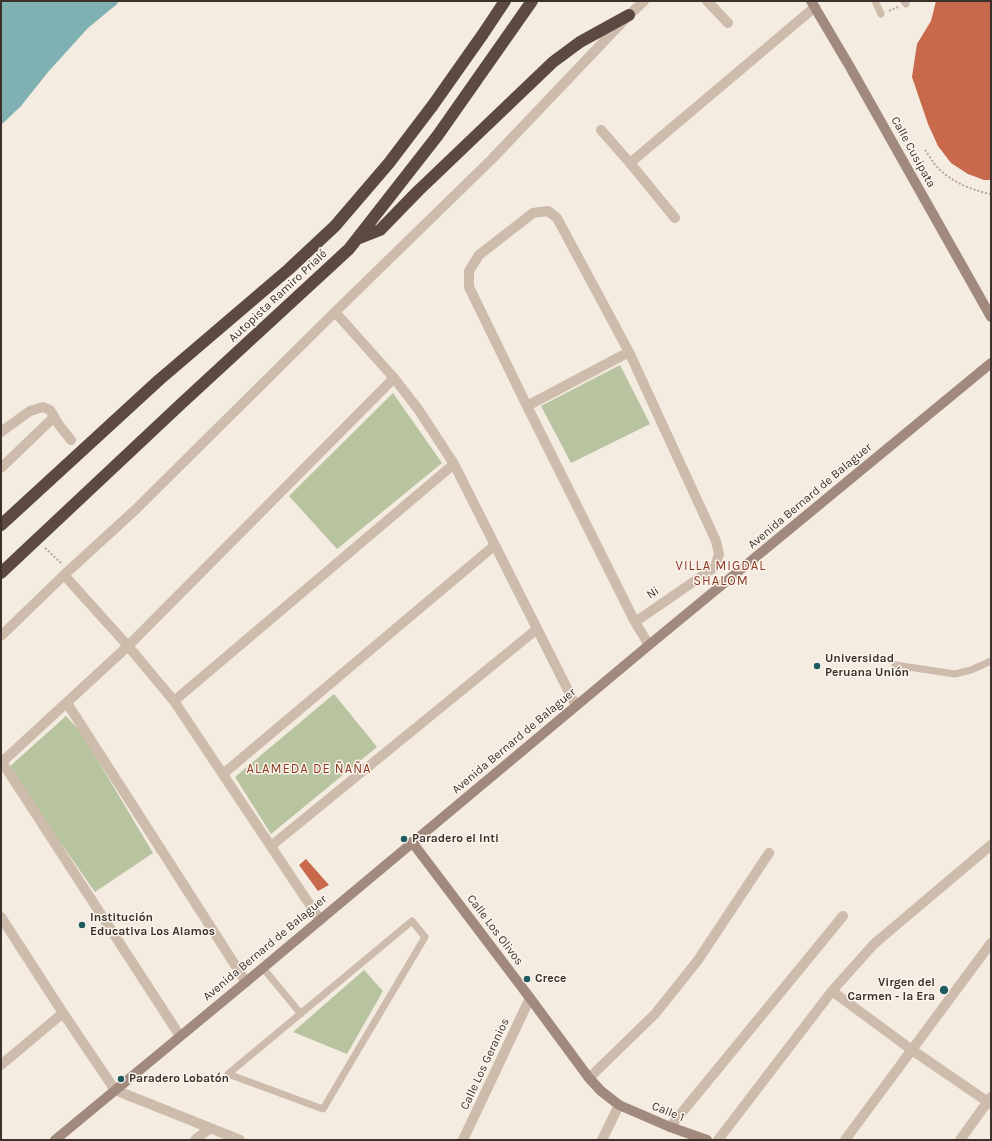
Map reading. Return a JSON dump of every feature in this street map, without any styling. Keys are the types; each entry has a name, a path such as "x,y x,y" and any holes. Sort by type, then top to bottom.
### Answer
{"highway":[{"name":"Autopista Ramiro Prialé","path":"1,525 159,380 289,269 335,226 402,146 442,92 505,1"},
{"name":"Autopista Ramiro Prialé","path":"1,573 188,397 349,250 438,135 532,1"},
{"path":"357,239 380,230 418,191 553,62 580,42 629,15"}],"street":[{"path":"1,636 66,573 134,511 492,159 644,1"},
{"path":"707,1 728,23"},
{"path":"630,163 813,4"},
{"name":"Calle Cusipata","path":"813,4 991,317"},
{"path":"601,130 675,218"},
{"path":"527,406 629,352 557,218 548,211 533,213 479,255 469,271 470,287 527,406 635,622 649,646"},
{"path":"335,312 394,378 418,409 454,464 576,706"},
{"name":"Ni","path":"629,352 716,542 719,554 715,567 635,622"},
{"name":"Avenida Bernard de Balaguer","path":"55,1140 263,968 412,842 991,363"},
{"path":"180,1036 1,763 128,646 394,378"},
{"path":"1,432 30,411 43,408 50,410 59,425 71,440"},
{"path":"1,468 54,417"},
{"path":"174,701 454,464"},
{"path":"223,774 495,546"},
{"path":"66,573 174,701 320,920"},
{"path":"271,846 537,629"},
{"path":"67,703 246,982"},
{"name":"Calle Los Olivos","path":"412,842 530,998 588,1078 619,1106"},
{"path":"718,1140 832,991 874,944 991,845"},
{"path":"588,1078 655,1014 698,960 769,853"},
{"path":"670,1128 843,916"},
{"path":"1,917 63,1014 115,1090 240,1140"},
{"path":"845,1140 991,943"},
{"path":"832,991 912,1050 990,1101 960,1140"},
{"name":"Calle Los Geranios","path":"464,1140 530,998"},
{"path":"1,1065 63,1014"},
{"path":"602,1140 619,1106"},
{"name":"Calle 1","path":"619,1106 670,1128 708,1140"},
{"path":"195,1140 210,1128"}],"lane":[{"path":"875,1 880,14"},
{"path":"895,664 956,674 971,670 991,661"},
{"path":"412,921 425,937 323,1109 228,1074 301,1014 412,921"},
{"path":"263,968 301,1014"}],"path":[{"path":"880,14 905,3"},
{"path":"925,150 937,167 949,177 964,186 991,194"},
{"path":"37,539 66,573"}],"green space":[{"path":"620,365 650,424 571,463 541,406"},
{"path":"393,393 442,463 337,549 289,496"},
{"path":"334,694 377,747 271,834 235,777"},
{"path":"66,716 81,732 153,853 95,892 8,768"},
{"path":"364,970 383,991 347,1054 293,1032"}],"water":[{"path":"1,1 119,1 88,28 48,72 21,106 1,125"}],"building":[{"path":"936,1 991,1 991,180 984,180 968,174 951,163 938,146 928,124 912,77 917,44 931,21"},
{"path":"306,859 329,885 318,891 299,865"}],"place":[{"name":"Universidad Peruana Unión","path":"817,666"},
{"name":"Paradero el Inti","path":"404,839"},
{"name":"Institución Educativa Los Alamos","path":"82,925"},
{"name":"Crece","path":"527,979"},
{"name":"Virgen del Carmen - la Era","path":"944,990"},
{"name":"Paradero Lobatón","path":"121,1079"}],"district":[{"name":"VILLA MIGDAL SHALOM","path":"721,574"},
{"name":"ALAMEDA DE ÑAÑA","path":"309,769"}]}
